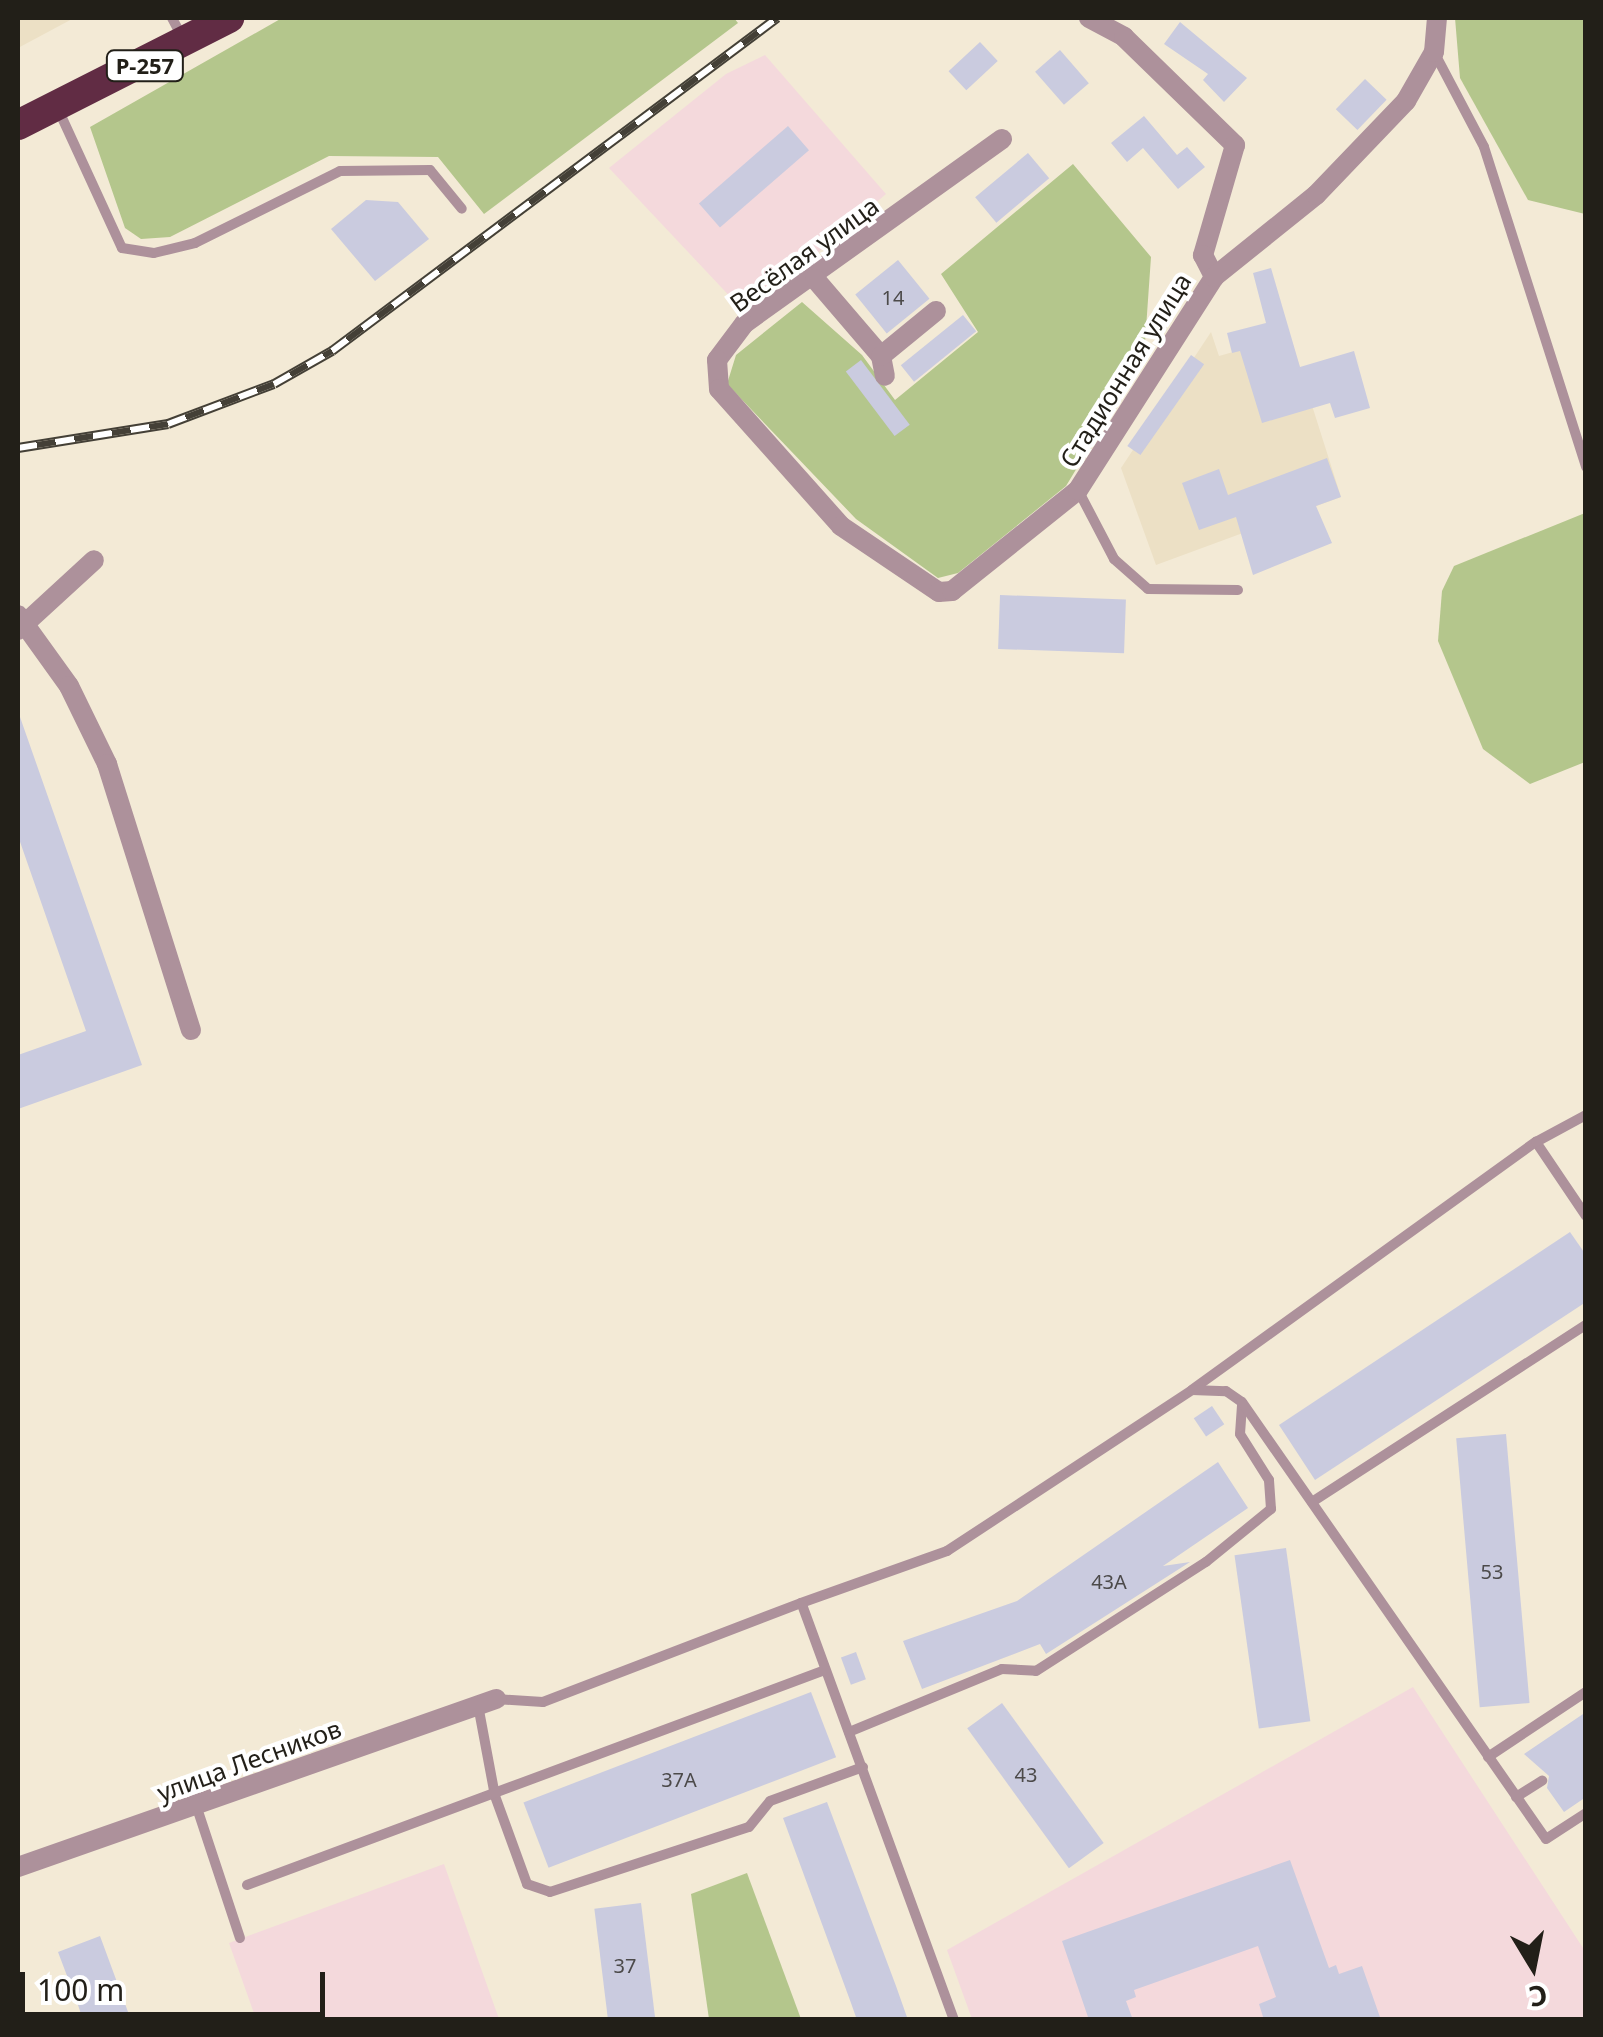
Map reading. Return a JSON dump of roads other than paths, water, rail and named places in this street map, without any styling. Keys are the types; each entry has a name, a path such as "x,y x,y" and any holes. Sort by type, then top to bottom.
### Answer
{"highway":[{"name":"Р-257","path":"18,125 186,45 228,18"}],"street":[{"path":"1089,18 1124,38 1236,145 1203,255 1214,277"},
{"name":"Стадионная улица","path":"841,526 939,592 952,591 1078,490 1214,277 1316,194 1406,101 1434,52 1438,18"},
{"name":"Весёлая улица","path":"841,526 719,389 716,360 744,324 815,280 1002,139"},
{"path":"815,280 883,366 936,311"},
{"path":"94,560 21,623 107,764 191,1030"},
{"name":"улица Лесников","path":"18,1867 487,1702"}],"lane":[{"path":"172,18 186,45"},
{"path":"1434,52 1484,147 1586,467"},
{"path":"58,108 122,248 154,253 195,243 340,171 430,170 462,209"},
{"path":"1078,490 1114,559 1148,589 1238,590"},
{"path":"863,1767 770,1801 749,1827 550,1892 527,1884 496,1796 487,1702 543,1702 947,1550 1192,1390 1536,1142 1586,1115"},
{"path":"1536,1142 1586,1216"},
{"path":"1312,1502 1586,1325"},
{"path":"1192,1390 1226,1391 1242,1402 1546,1840 1586,1813"},
{"path":"849,1732 1002,1669 1036,1671 1206,1562 1270,1509 1269,1480 1240,1434 1242,1402"},
{"path":"802,1603 954,2020"},
{"path":"247,1886 825,1670"},
{"path":"1488,1757 1586,1692"},
{"path":"1516,1797 1542,1781"},
{"path":"196,1806 240,1938"}],"railway":[{"path":"18,448 168,424 274,384 332,351 777,18"}]}
